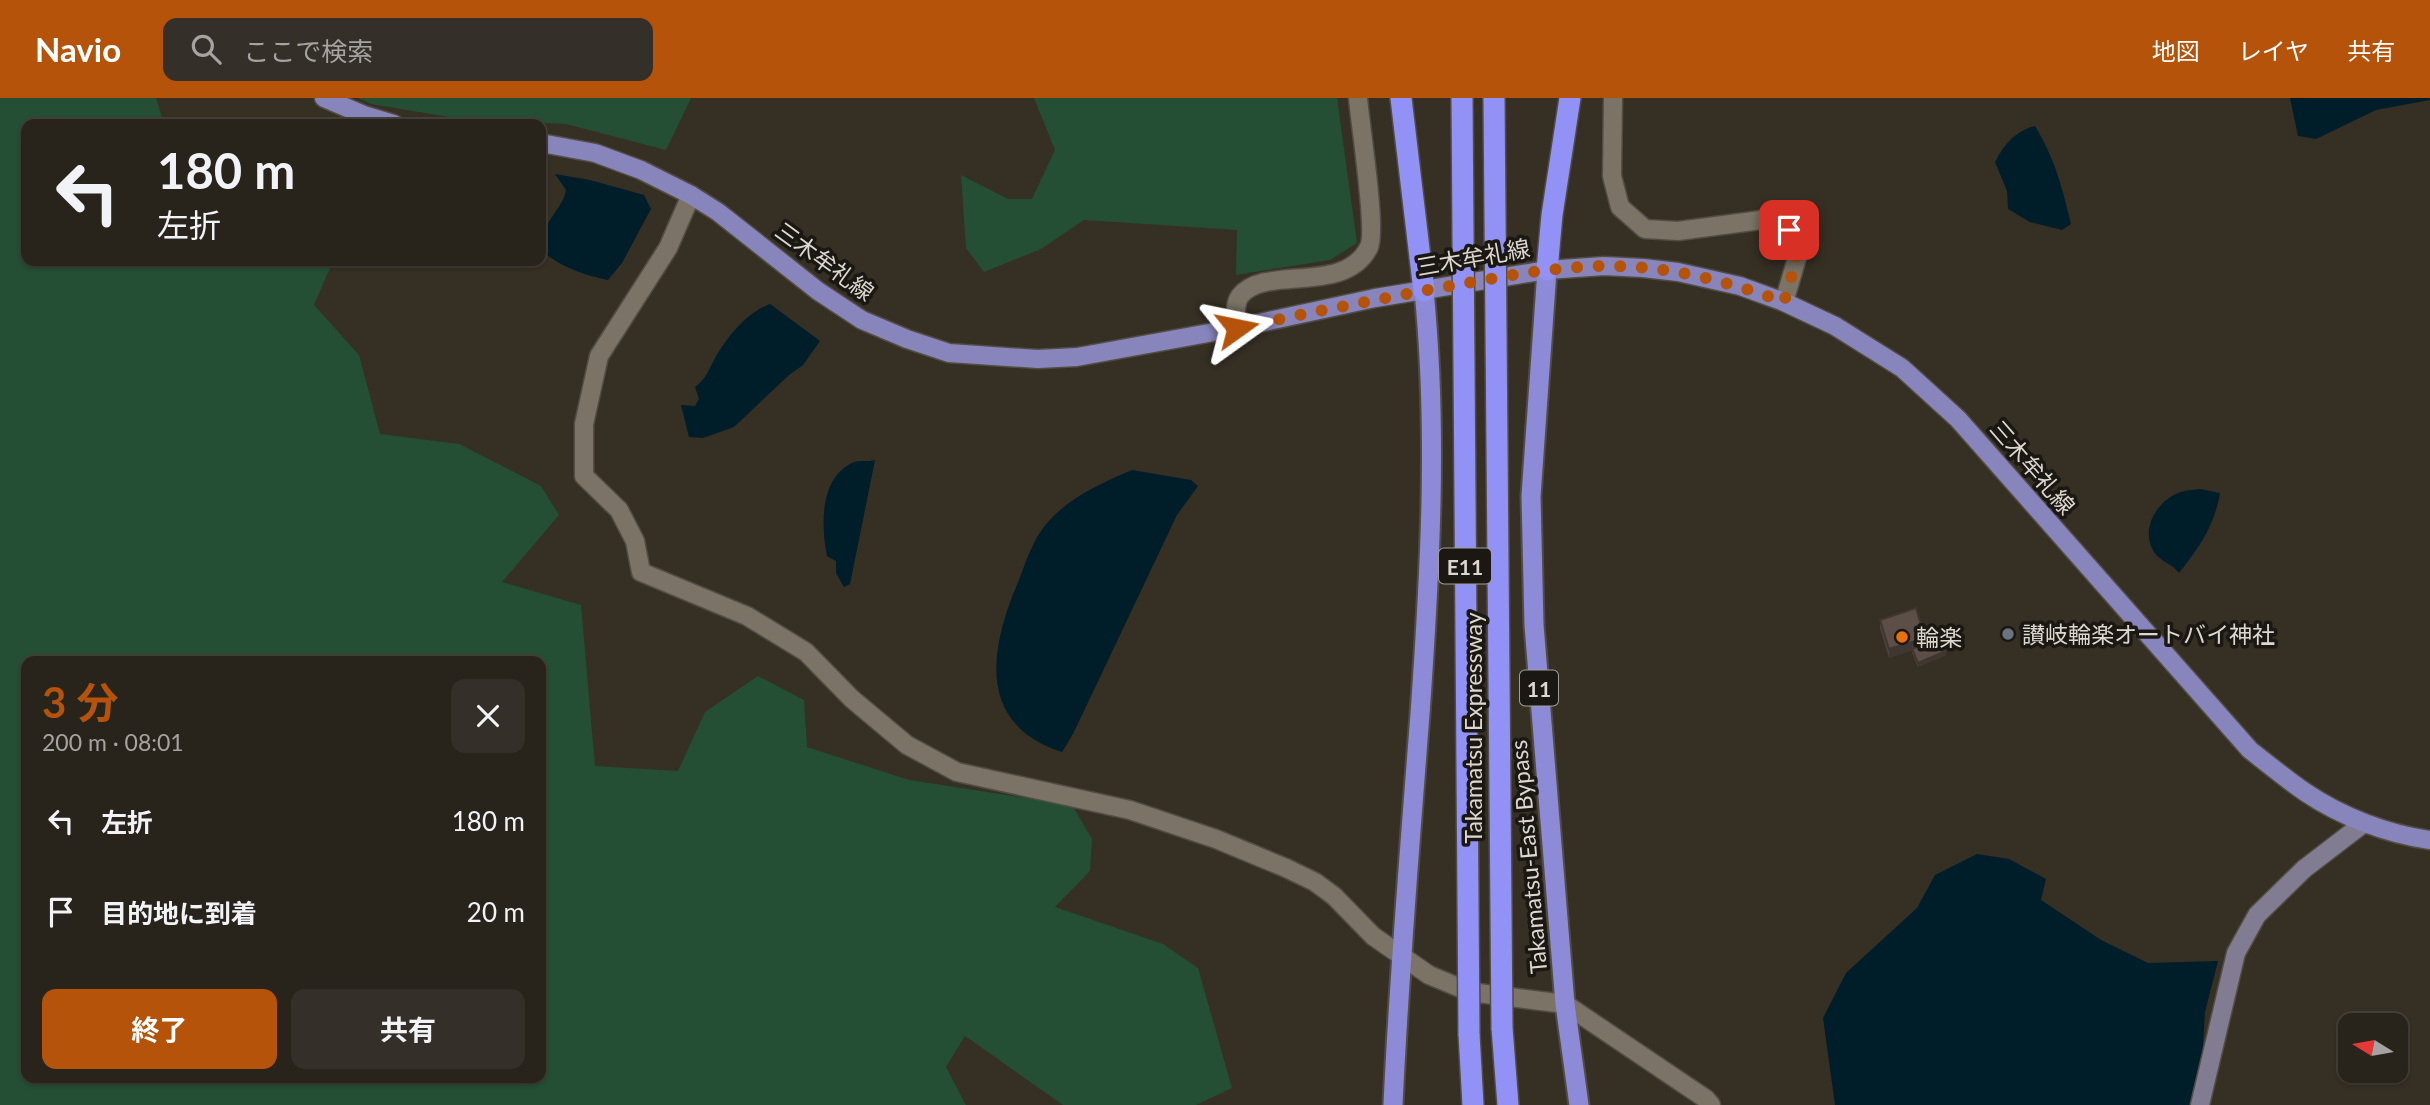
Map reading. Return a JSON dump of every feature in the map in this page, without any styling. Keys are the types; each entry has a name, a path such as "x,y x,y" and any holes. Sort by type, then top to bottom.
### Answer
{"highway":[{"path":"1393,1105 1431,563 1432,431 1429,337 1401,98"},
{"name":"Takamatsu Expressway","path":"1462,98 1468,1034 1473,1105"},
{"name":"Takamatsu Expressway","path":"1494,98 1502,1028 1508,1105"},
{"path":"1546,270 1570,98"},
{"name":"Takamatsu-East Bypass","path":"1546,270 1531,496 1534,612 1565,1004 1579,1105"}],"main road":[{"path":"324,98 377,119"},
{"name":"三木牟礼線","path":"546,144 595,153 641,170 691,195 718,212 818,291 862,320 906,339 949,353 1038,359 1077,357 1237,328 1375,298 1546,270 1604,266 1678,272 1740,286 1784,302 1835,326 1902,368 1958,419 2250,750 2306,793 2364,823 2405,837 2430,840"},
{"path":"2200,1105 2236,953 2257,915 2304,870 2364,823"}],"street":[{"path":"1237,328 1236,310 1239,297 1254,285 1345,272 1361,259 1370,244 1371,223 1358,98"},
{"path":"1613,98 1612,176 1620,207 1645,229 1678,231 1761,220 1789,230 1797,258 1784,302"},
{"path":"691,195 668,248 599,356 584,424 584,476 619,510 635,541 641,572 747,617 806,652 852,699 907,745 957,772 1130,810 1216,839 1315,882 1334,895 1373,936 1429,975 1470,992 1565,1004 1711,1105"}],"green space":[{"path":"0,98 156,98 162,119 21,119 21,266 331,266 314,305 359,355 380,434 459,444 541,486 559,515 502,582 581,605 595,766 678,771 705,712 758,676 804,700 807,747 909,780 1072,805 1092,839 1090,871 1055,907 1163,944 1198,968 1232,1088 1196,1105 1063,1105 965,1036 946,1067 966,1105 0,1105"},
{"path":"358,98 691,98 666,150 566,124 546,123 546,119 461,119 371,104"},
{"path":"1034,98 1337,98 1357,243 1330,260 1236,275 1237,230 1084,220 1041,249 984,272 966,248 961,175 1008,199 1032,199 1055,150"}],"water":[{"path":"2290,98 2430,100 2376,110 2316,139 2298,136"},
{"path":"2035,126 2053,162 2071,224 2062,230 2030,222 2008,209 2007,191 1995,162 2011,140 2022,131"},
{"path":"555,174 590,180 644,195 651,209 622,263 608,280 574,270 546,254 546,228 566,190"},
{"path":"770,304 820,341 803,365 734,427 703,438 689,437 681,405 695,406 699,399 695,387 704,378 725,343 753,313"},
{"path":"875,460 850,584 844,587 836,573 836,561 827,556 824,517 828,490 843,469 854,462"},
{"path":"1132,470 1191,480 1198,486 1177,515 1062,752 1034,739 1015,723 1003,703 997,681 1001,631 1028,558 1047,523 1076,498"},
{"path":"2200,489 2220,493 2205,536 2179,573 2154,552 2150,544 2150,526 2157,510 2170,497 2183,491"},
{"path":"1977,854 2009,859 2046,879 2041,900 2101,940 2148,963 2218,961 2205,1012 2202,1061 2191,1105 1835,1105 1823,1018 1846,973 1917,908 1935,875"}],"building":[{"name":"輪楽","path":"1916,608 1925,638 1889,649 1880,620"},
{"path":"1940,637 1946,651 1918,663 1912,649"}],"place":[{"name":"讃岐輪楽オートバイ神社","path":"2008,634"},
{"name":"輪楽","path":"1902,637"}],"route":[{"path":"1237,328 1375,298 1546,270 1604,266 1678,272 1740,286 1784,302 1797,258 1789,230"}]}
